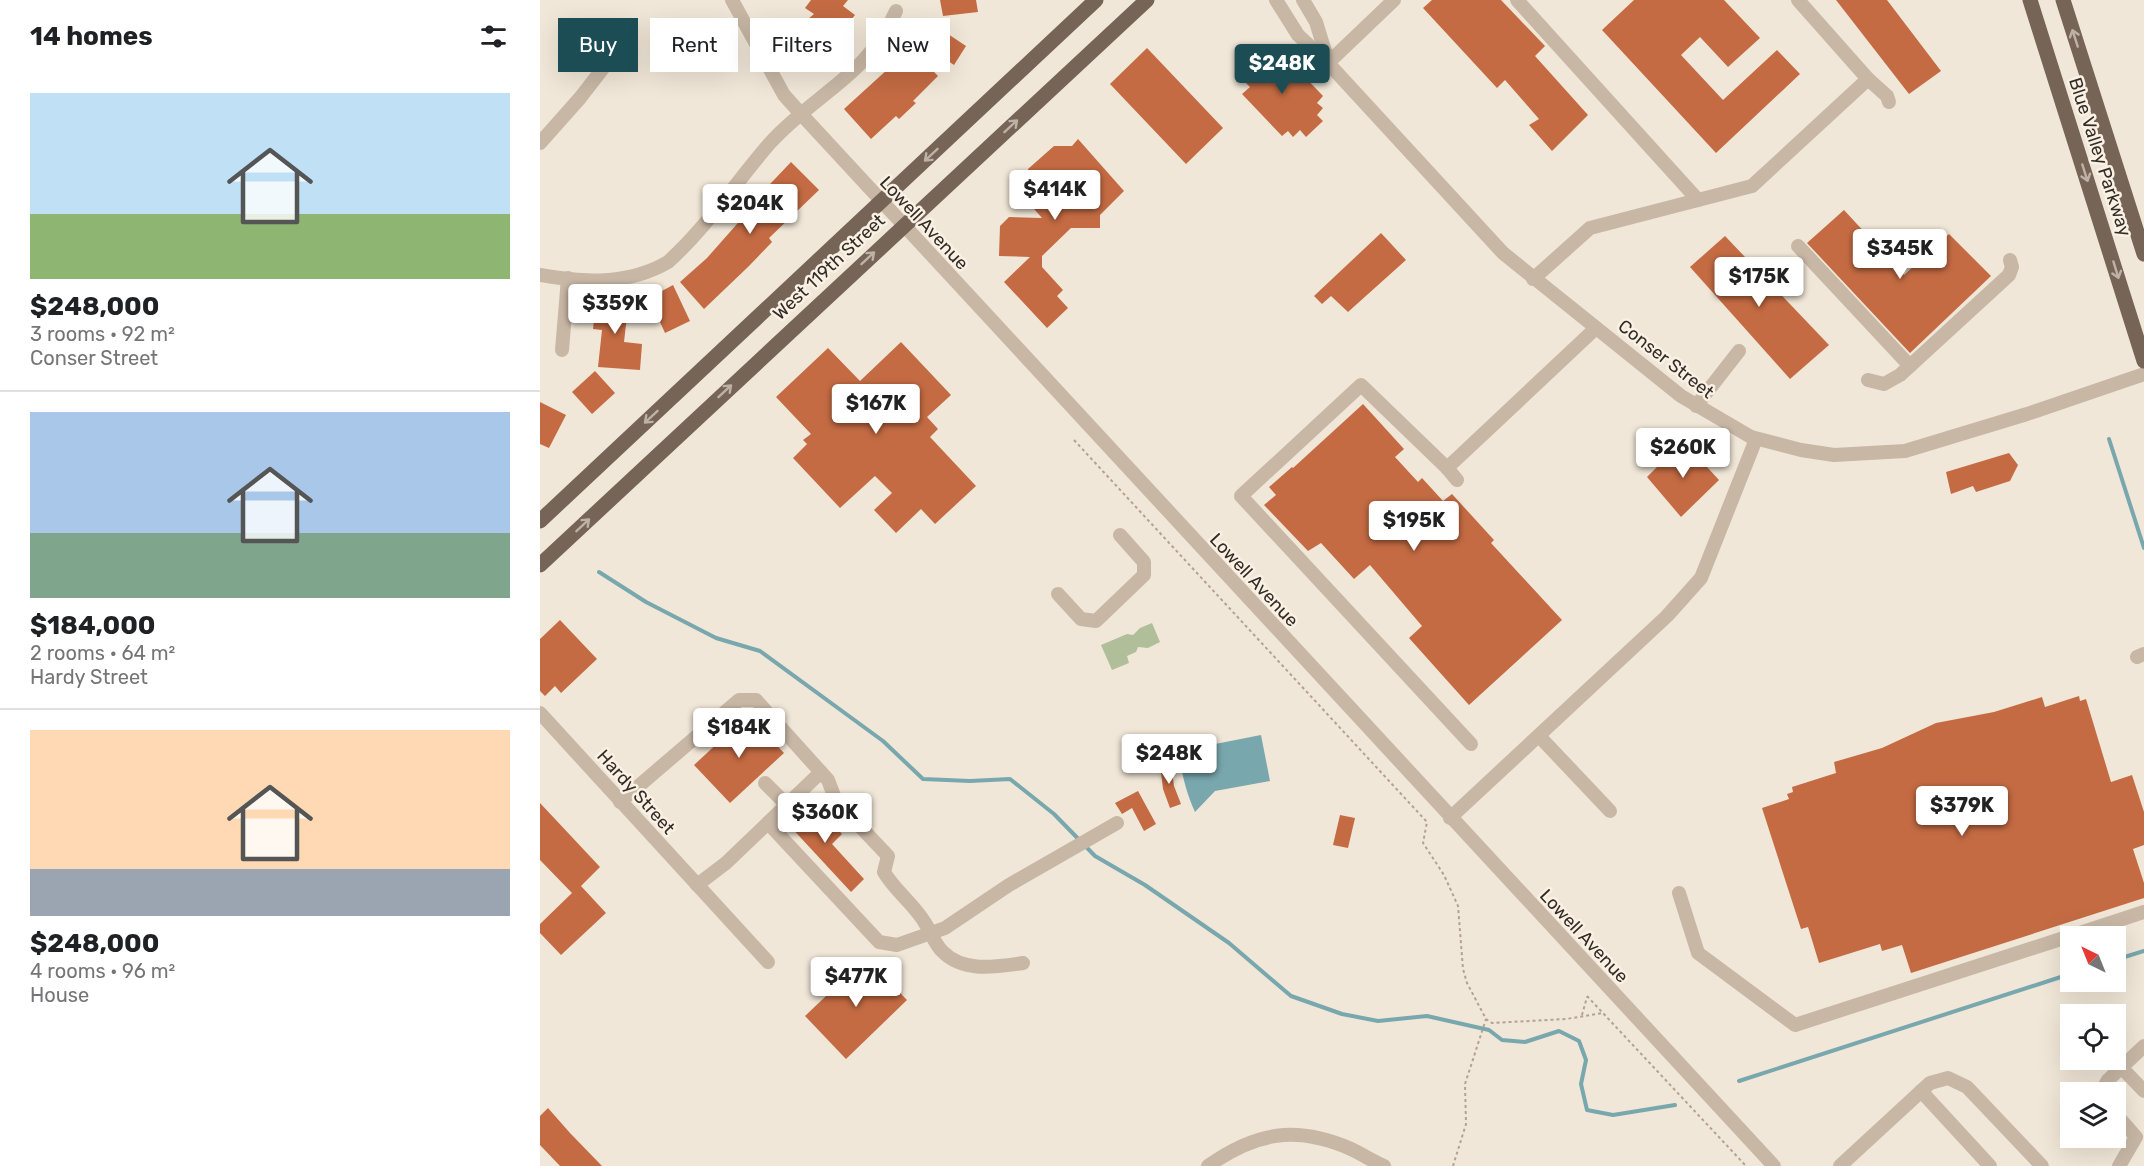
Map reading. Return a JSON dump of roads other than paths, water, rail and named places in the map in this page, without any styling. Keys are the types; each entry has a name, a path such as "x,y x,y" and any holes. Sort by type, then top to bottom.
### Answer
{"main road":[{"name":"West 119th Street","path":"540,521 1096,0"},
{"name":"West 119th Street","path":"540,565 1147,0"},
{"name":"Blue Valley Parkway","path":"2030,0 2144,361"},
{"name":"Blue Valley Parkway","path":"2063,0 2144,254"}],"street":[{"name":"Lowell Avenue","path":"732,0 784,95 902,226 1774,1166"},
{"name":"Conser Street","path":"1276,0 1298,35 1328,63 1477,226 1533,279 1696,406 1755,439 1833,455 1905,450 2027,414 2144,374"},
{"name":"Conser Street","path":"1303,0 1316,22 1328,63"},
{"path":"1328,63 1394,0"},
{"path":"1517,0 1698,200"},
{"path":"1798,0 1868,79 1887,96 1889,102"},
{"path":"540,275 567,278 630,278 650,272 668,262 747,174 769,145 874,50 886,34 896,11"},
{"path":"540,143 600,72"},
{"path":"1533,279 1590,228 1752,186 1868,79"},
{"path":"1798,246 1910,366"},
{"path":"1868,380 1884,384 1910,366 2009,275 2012,267 2010,260"},
{"path":"562,350 567,278"},
{"path":"1447,468 1596,328"},
{"path":"1696,406 1739,351"},
{"path":"1457,480 1361,385 1241,496 1471,744"},
{"path":"1450,818 1667,616 1701,578 1755,439"},
{"path":"1058,594 1081,619 1096,621 1144,575 1144,562 1120,536"},
{"path":"620,802 739,700 756,700 828,780 836,801 888,856 884,872 893,888 925,922 930,933 949,957 965,964 986,968 1023,963"},
{"name":"Hardy Street","path":"540,713 768,962"},
{"path":"1539,736 1610,811"},
{"path":"701,889 821,772"},
{"path":"765,783 787,805"},
{"path":"768,823 879,942 897,945 945,928 1009,885 1117,823"},
{"path":"1679,893 1698,953 1795,1025 2060,939"},
{"path":"2101,926 2144,912"},
{"path":"2126,1062 2144,1046"},
{"path":"2107,1082 2118,1070"},
{"path":"2124,1070 2144,1092"},
{"path":"1840,1166 1930,1083 1948,1078 1967,1087 2042,1166"},
{"path":"1921,1091 1990,1166"},
{"path":"2120,1166 2140,1133 2126,1122"},
{"path":"1208,1166 1240,1145 1275,1135 1292,1134 1332,1141 1384,1166"}],"water":[{"path":"1261,735 1270,781 1215,791 1195,812 1183,776 1179,737 1205,746"}],"waterway":[{"path":"2109,439 2144,548"},
{"path":"599,572 646,602 716,638 760,651 883,741 923,779 970,781 1010,779 1054,814 1095,856 1145,885 1229,943 1291,996 1342,1014 1378,1021 1427,1016 1489,1030 1502,1040 1525,1042 1559,1031 1579,1041 1586,1060 1581,1084 1587,1110 1613,1115 1675,1105"},
{"path":"2126,957 2144,951"},
{"path":"1739,1081 2060,977"}]}
